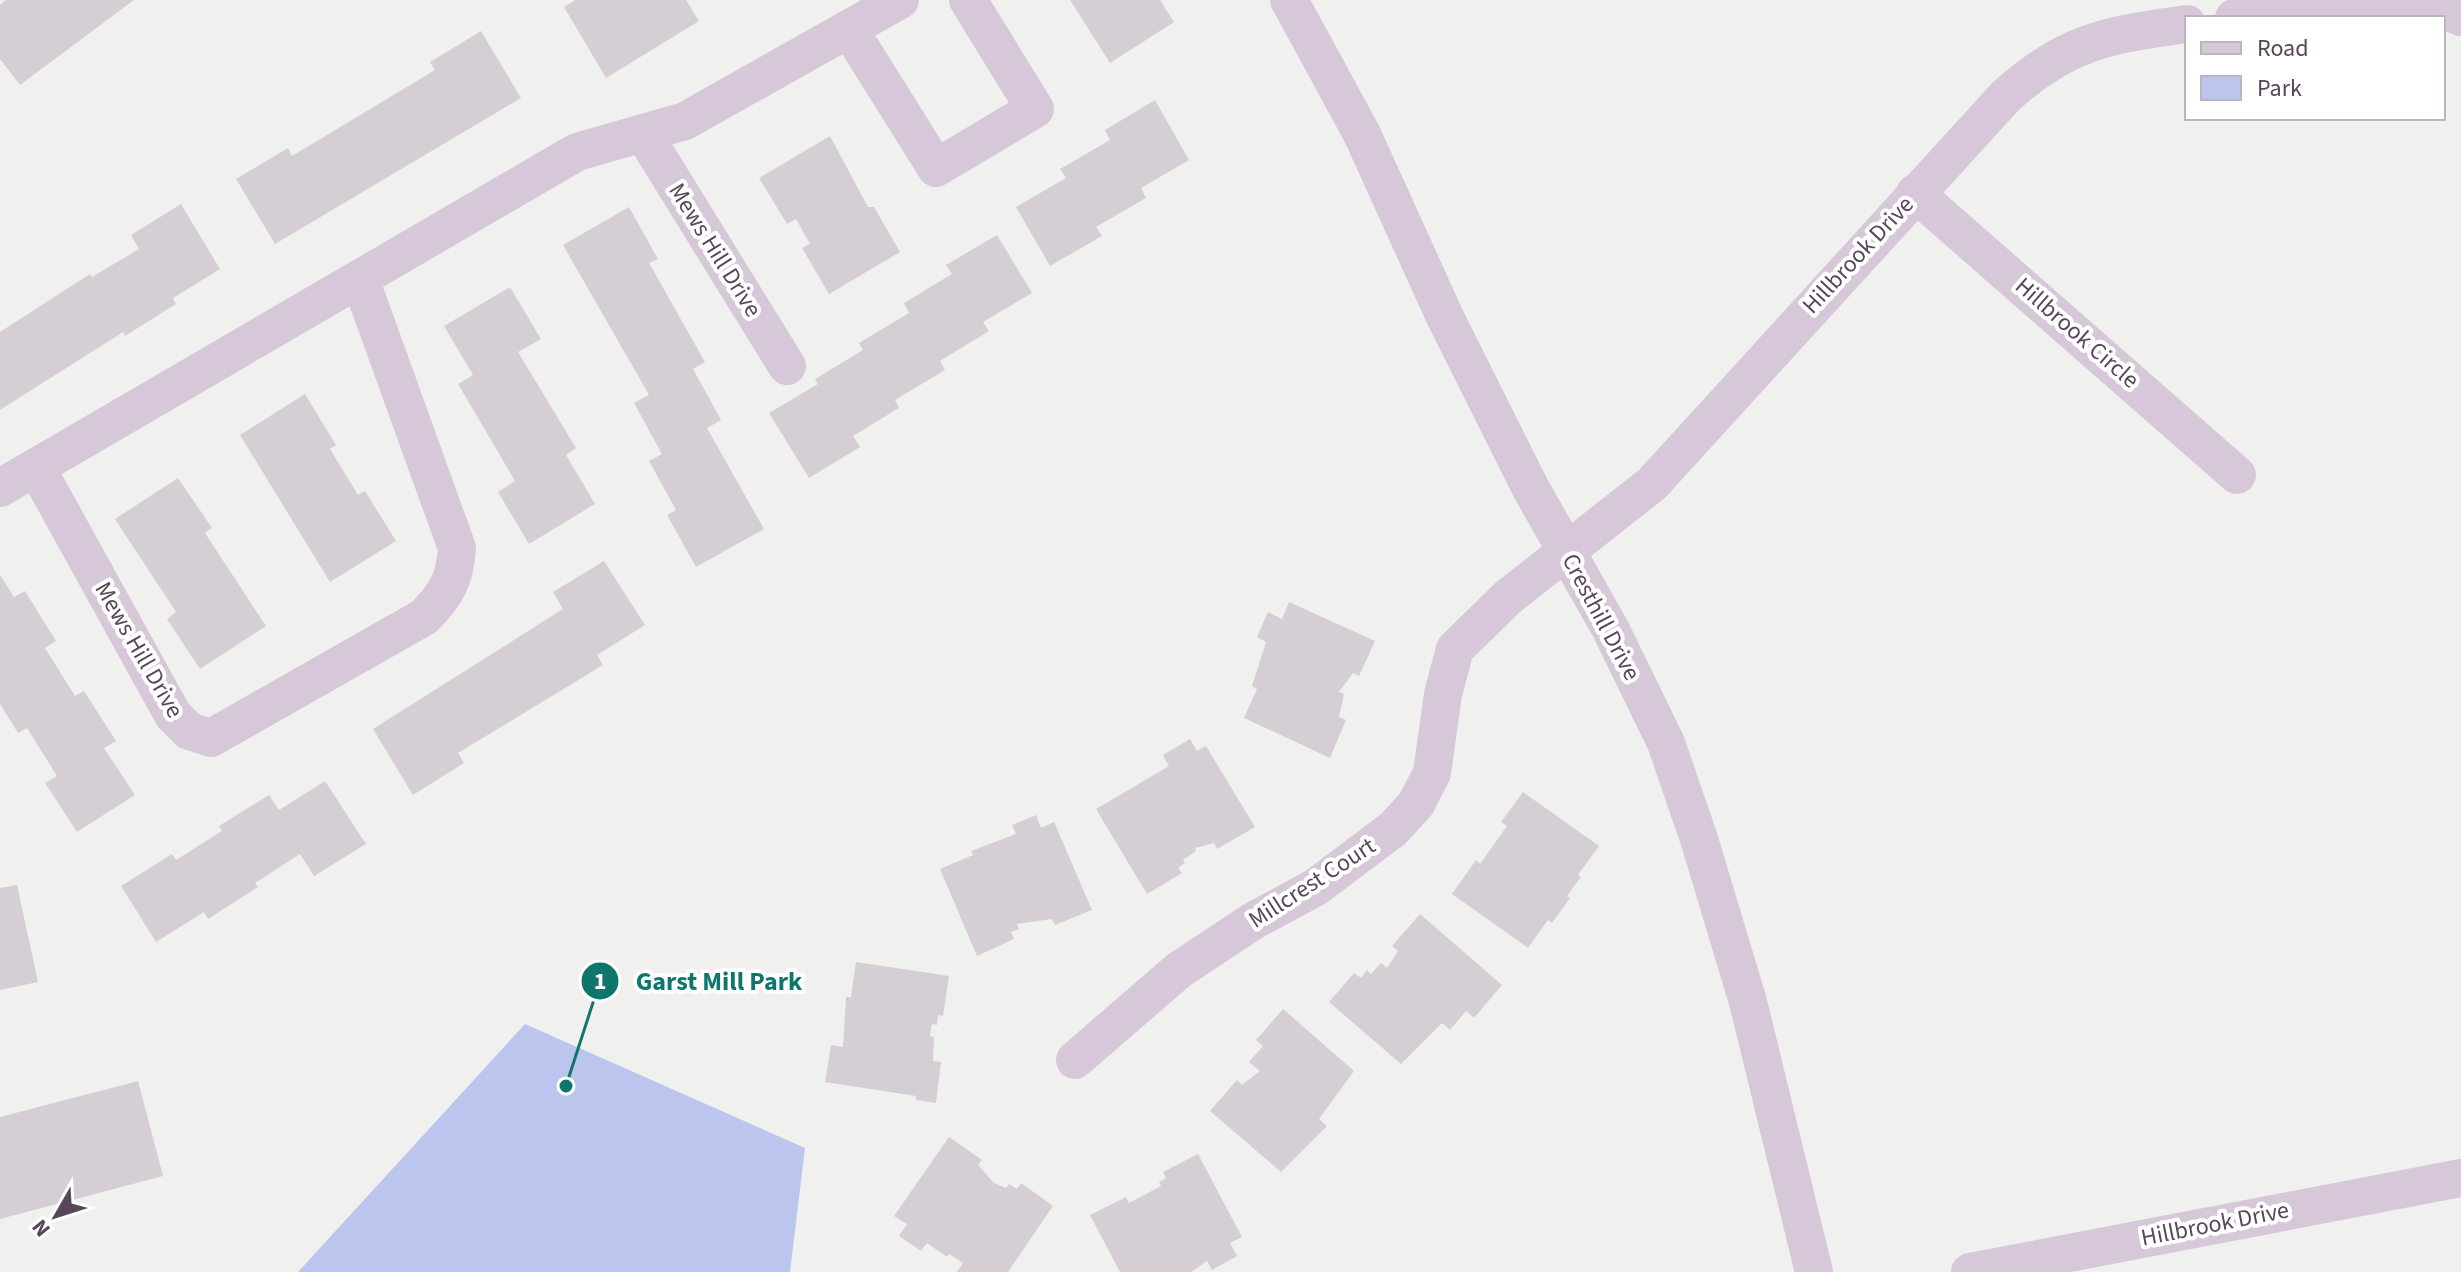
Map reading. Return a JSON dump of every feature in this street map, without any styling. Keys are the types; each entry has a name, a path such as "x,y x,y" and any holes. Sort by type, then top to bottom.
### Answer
{"street":[{"path":"0,488 577,152 685,121 900,0"},
{"path":"849,29 936,168 1035,109 968,0"},
{"name":"Cresthill Drive","path":"1289,0 1362,134 1445,317 1530,487 1611,630 1666,743 1699,839 1748,1002 1814,1272"},
{"path":"2250,16 2445,10 2461,17"},
{"name":"Hillbrook Drive","path":"1567,553 1652,484 1915,193 2031,73 2070,49 2112,34 2185,24"},
{"name":"Mews Hill Drive","path":"643,133 787,366"},
{"name":"Hillbrook Circle","path":"1915,193 2237,475"},
{"name":"Mews Hill Drive","path":"36,467 173,715 189,731 211,738 424,617 445,597 456,573 457,548 360,279"},
{"name":"Millcrest Court","path":"1075,1060 1179,970 1253,921 1316,887 1393,829 1416,804 1432,773 1443,694 1455,649 1507,598 1567,553"},
{"name":"Hillbrook Drive","path":"1970,1272 2461,1178"}],"green space":[{"path":"525,1024 805,1148 790,1272 298,1272"}],"building":[{"path":"6,0 134,0 20,85 0,59 0,5"},
{"path":"575,0 686,0 699,21 606,78 564,7"},
{"path":"1070,0 1160,0 1174,22 1110,63"},
{"path":"481,31 521,98 275,244 236,179 288,148 292,156 435,70 430,62"},
{"path":"1155,100 1189,160 1141,188 1146,198 1096,227 1102,236 1050,266 1016,207 1066,178 1060,169 1110,140 1105,130"},
{"path":"830,136 868,207 874,207 900,252 829,294 802,248 810,244 796,219 787,224 759,178"},
{"path":"181,204 220,269 173,298 176,304 125,336 123,332 0,410 0,332 90,274 92,277 139,249 131,235"},
{"path":"629,207 658,259 649,263 705,362 693,369 721,420 707,428 764,529 696,567 667,515 676,510 649,461 662,454 634,403 649,395 563,245"},
{"path":"997,235 1032,293 983,322 989,331 940,361 945,370 895,400 899,408 853,436 860,447 809,478 769,413 818,384 815,379 863,350 859,343 909,313 904,303 952,274 946,265"},
{"path":"510,287 541,339 518,352 576,448 566,455 595,504 529,544 498,492 515,481 458,384 473,375 444,326"},
{"path":"305,394 336,445 330,449 358,495 365,491 396,541 330,582 240,435"},
{"path":"178,478 212,528 205,533 266,626 200,669 167,619 176,612 115,519"},
{"path":"604,561 645,625 597,655 603,665 458,753 464,763 413,795 373,729 563,609 553,592"},
{"path":"0,575 14,597 25,591 56,641 45,648 75,696 84,691 116,741 104,748 135,795 77,832 45,783 57,776 27,728 18,733 0,704"},
{"path":"1289,602 1375,641 1359,676 1353,673 1339,692 1344,694 1339,717 1346,720 1330,758 1244,718 1257,689 1252,686 1266,642 1257,637 1268,612 1282,619"},
{"path":"1190,739 1197,751 1206,746 1255,827 1217,849 1214,843 1195,848 1196,851 1178,868 1182,873 1147,894 1096,809 1169,766 1163,755"},
{"path":"325,781 366,844 314,876 300,854 255,883 258,887 208,919 204,912 156,942 121,886 172,854 176,860 222,831 219,826 269,795 279,810"},
{"path":"1523,792 1599,846 1578,875 1581,877 1567,896 1570,898 1552,923 1548,920 1528,948 1452,894 1476,860 1480,864 1507,826 1501,822"},
{"path":"1036,815 1041,828 1054,822 1092,910 1055,925 1052,919 1017,924 1019,929 1011,932 1014,939 977,956 940,869 973,855 971,851 1016,834 1012,825"},
{"path":"17,885 38,982 0,990 0,888"},
{"path":"1420,914 1502,985 1474,1018 1466,1011 1450,1030 1442,1023 1401,1064 1329,1002 1354,973 1361,978 1367,970 1371,974 1381,963 1387,968 1398,951 1392,946"},
{"path":"856,962 949,976 943,1016 938,1015 937,1025 932,1024 930,1036 934,1037 933,1061 941,1062 936,1103 916,1100 916,1096 825,1082 831,1045 843,1047 846,997 851,997"},
{"path":"1283,1009 1354,1071 1319,1119 1327,1126 1281,1172 1210,1111 1237,1080 1242,1085 1260,1071 1249,1062 1263,1046 1256,1040"},
{"path":"138,1081 163,1176 0,1219 0,1117"},
{"path":"949,1137 982,1160 978,1165 994,1183 1006,1188 1009,1184 1017,1189 1021,1183 1053,1206 1008,1272 957,1272 963,1263 949,1254 947,1257 927,1243 921,1251 899,1236 907,1224 894,1216"},
{"path":"1198,1154 1242,1237 1230,1243 1237,1256 1212,1270 1207,1261 1191,1272 1120,1272 1090,1215 1126,1197 1129,1203 1161,1186 1159,1182 1166,1178 1163,1172"}],"place":[{"name":"Garst Mill Park","path":"566,1086"}]}
